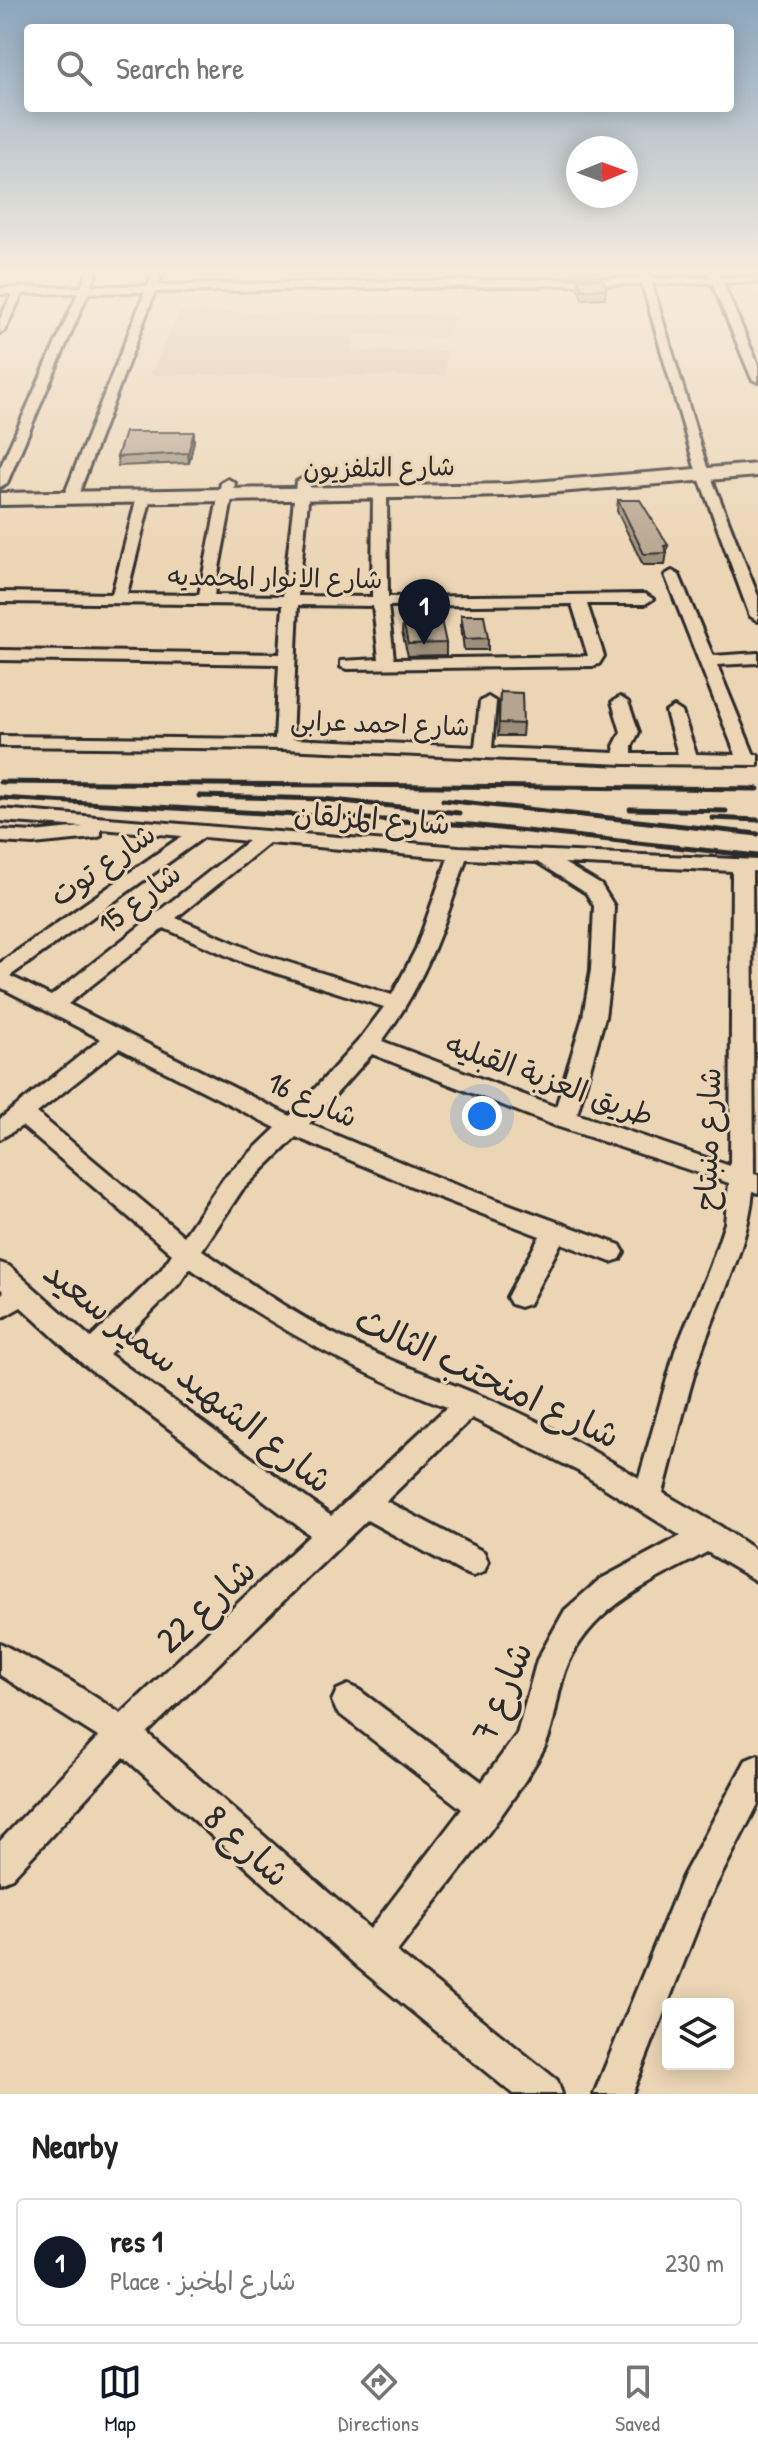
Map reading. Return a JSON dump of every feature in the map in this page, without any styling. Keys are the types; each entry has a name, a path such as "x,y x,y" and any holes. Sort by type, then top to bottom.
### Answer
{"main road":[{"name":"شارع التلفزيون","path":"0,499 72,492 455,486 562,488 733,466 758,458"},
{"name":"شارع التلفزيون","path":"733,466 758,470"},
{"name":"شارع التلفزيون","path":"0,485 144,497 226,489"},
{"name":"شارع التلفزيون","path":"302,488 380,493 455,486"}],"street":[{"path":"0,485 50,370"},
{"path":"72,492 120,370"},
{"path":"673,370 703,469 758,616"},
{"path":"283,744 290,601 302,488"},
{"path":"206,600 226,489"},
{"path":"380,493 380,602 387,663"},
{"path":"118,599 144,497"},
{"path":"672,575 752,760"},
{"name":"شارع الانوار المحمديه","path":"0,597 380,602 645,599"},
{"path":"347,664 593,661 596,656 578,601"},
{"path":"194,657 196,639"},
{"path":"0,655 288,659"},
{"path":"707,661 758,658"},
{"path":"483,753 488,702"},
{"path":"620,702 630,732 624,743 624,759"},
{"path":"674,712 689,760"},
{"name":"شارع احمد عرابى","path":"0,741 283,744 624,759 752,760"},
{"name":"شارع المزلقان","path":"0,815 459,853 750,865"},
{"path":"0,836 63,837 122,826"},
{"name":"شارع توت","path":"0,976 199,832"},
{"name":"شارع 15","path":"52,1006 264,838"},
{"path":"91,1355 149,1300 187,1253 207,1217 233,1184 293,1127 368,1044 398,1004 426,949 459,853"},
{"path":"537,856 594,889 604,906 601,970 594,1017 564,1120"},
{"name":"شارع منبتاح","path":"648,1496 683,1366 750,1181 750,865"},
{"path":"161,919 231,950 398,1004"},
{"name":"شارع 16","path":"0,976 52,1006 293,1127 439,1188 611,1252"},
{"path":"0,1131 117,1038"},
{"name":"طريق العزبة القبليه","path":"368,1044 564,1120 750,1181"},
{"name":"شارع امنحتب الثالث","path":"23,1114 187,1253 250,1297 320,1339 399,1377 469,1403 588,1462 648,1496 758,1568"},
{"path":"520,1297 555,1231"},
{"name":"شارع الشهيد سمير سعيد","path":"0,1273 10,1301 91,1355 333,1535"},
{"name":"شارع 22","path":"0,1866 123,1734 469,1403"},
{"path":"363,1503 473,1562"},
{"name":"شارع 7","path":"372,1955 486,1806 531,1741 553,1660 576,1620 610,1590 710,1535"},
{"name":"شارع 8","path":"0,1658 123,1734 372,1955 543,2094"},
{"path":"348,1701 486,1806"},
{"path":"613,2094 691,1899 758,1772"}],"shaded area":[{"path":"152,370 446,370 445,376 150,375"}],"building":[{"path":"125,432 194,432 188,453 117,457"},
{"path":"618,500 640,500 668,545 664,546 667,553 644,554"},
{"path":"461,615 484,615 488,638 465,639"},
{"path":"441,620 446,643 408,644 403,621"},
{"path":"500,692 522,693 523,724 499,723"}],"railway":[{"path":"0,782 758,789"},
{"path":"199,796 323,799 459,813"},
{"path":"0,798 471,825 758,856"},
{"path":"443,800 758,834"},
{"path":"630,809 726,811"},
{"path":"712,818 758,820"}],"place":[{"name":"res 1","path":"424,645"}]}
